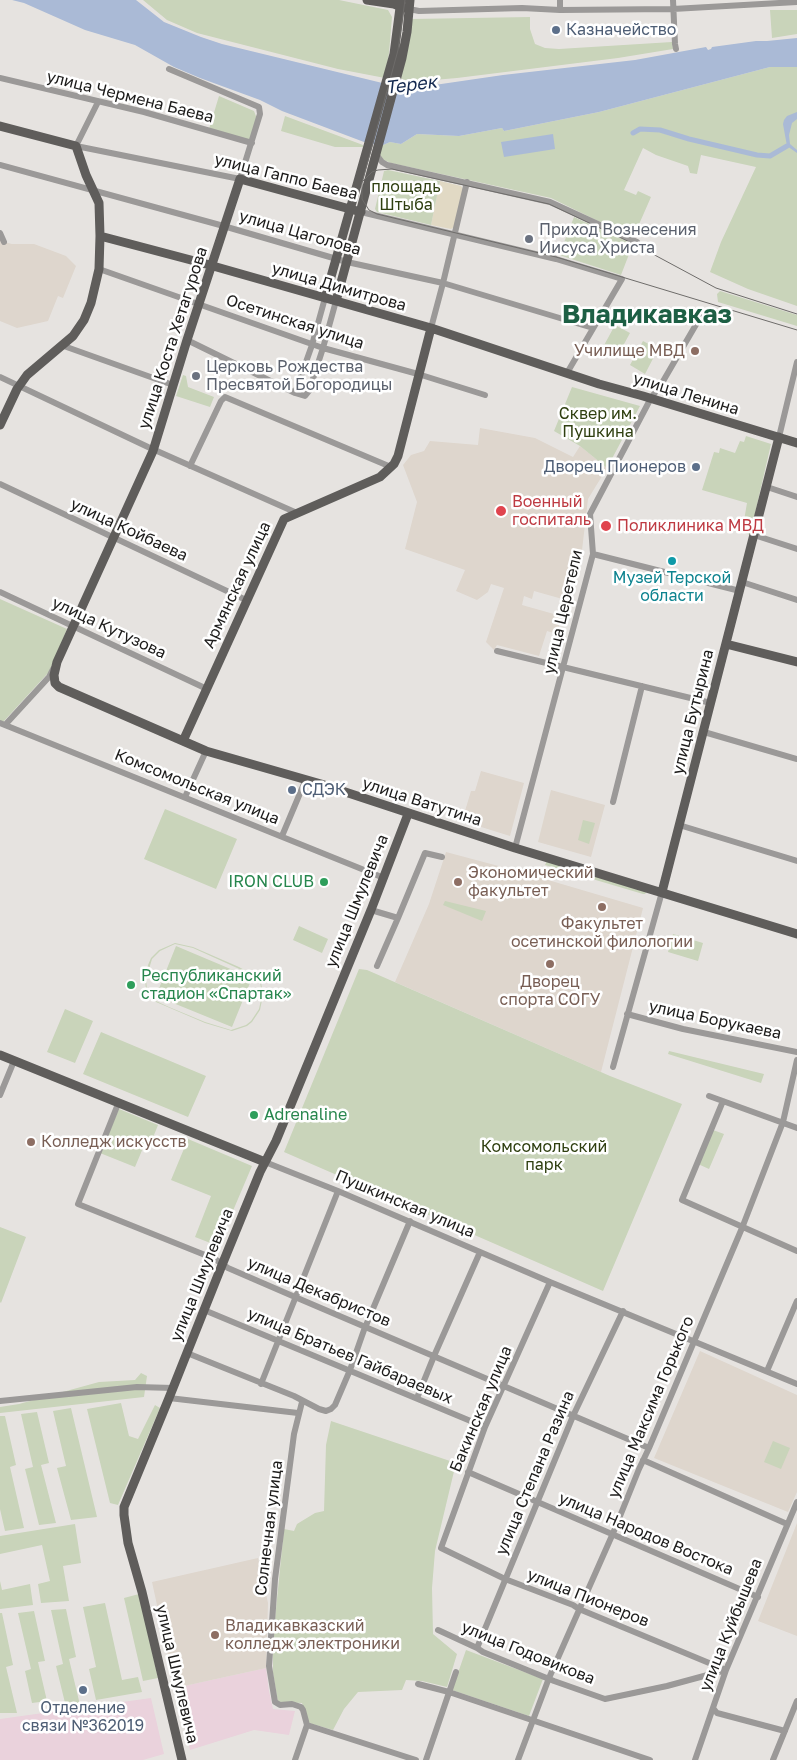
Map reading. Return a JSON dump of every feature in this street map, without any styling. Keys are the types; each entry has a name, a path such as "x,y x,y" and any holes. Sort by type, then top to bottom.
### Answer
{"main road":[{"path":"336,301 361,212 373,151 391,80 405,44 409,5 367,0"},
{"path":"391,80 400,3"},
{"name":"улица Гаппо Баева","path":"0,126 76,146"},
{"path":"0,425 19,385 28,374 73,336 84,320 91,303 99,269 99,203 86,175 76,146"},
{"path":"325,298 350,208 373,151"},
{"name":"улица Гаппо Баева","path":"240,179 361,212"},
{"name":"улица Коста Хетагурова","path":"59,687 55,683 54,678 57,662 153,449 240,179"},
{"name":"улица Димитрова","path":"100,236 431,328 567,373"},
{"path":"391,468 398,456 431,328"},
{"name":"улица Ленина","path":"567,373 797,443"},
{"name":"улица Бутырина","path":"662,892 779,438"},
{"name":"Армянская улица","path":"183,741 284,519 380,477 391,468"},
{"path":"726,644 797,662"},
{"name":"улица Ватутина","path":"59,687 206,751 306,779 515,848 797,934"},
{"name":"улица Шмулевича","path":"182,1760 142,1592 128,1543 124,1507 222,1265 265,1162 276,1141 371,910 408,814"},
{"name":"Пушкинская улица","path":"0,1055 265,1162"}],"street":[{"path":"501,0 501,9"},
{"path":"560,0 560,10"},
{"path":"673,0 676,49"},
{"path":"409,5 419,11 522,8 560,10 673,9 785,1 797,2"},
{"name":"улица Коста Хетагурова","path":"169,69 259,108 260,114 240,179"},
{"name":"улица Чермена Баева","path":"0,78 144,112 252,142"},
{"path":"76,146 98,102"},
{"name":"улица Гаппо Баева","path":"76,146 240,179"},
{"path":"373,151 377,158 385,164 550,202 637,242"},
{"name":"улица Цаголова","path":"0,165 225,226 347,262 443,283 593,328"},
{"path":"431,328 466,182"},
{"name":"улица Гаппо Баева","path":"361,212 556,259 622,279 593,328"},
{"path":"0,233 4,242"},
{"name":"Осетинская улица","path":"99,269 322,348 418,374 485,396"},
{"path":"295,393 325,298"},
{"path":"187,340 295,393 307,395 336,301"},
{"name":"улица Церетели","path":"515,848 593,554 590,514 651,398 662,383 701,316"},
{"path":"567,373 593,328"},
{"path":"61,345 173,385"},
{"name":"улица Бутырина","path":"779,438 797,362"},
{"path":"0,377 190,466 298,513"},
{"path":"190,466 220,401 225,397 391,468"},
{"name":"улица Койбаева","path":"0,484 246,600"},
{"path":"766,487 797,497"},
{"path":"754,535 797,548"},
{"path":"593,554 797,600"},
{"name":"улица Кутузова","path":"0,592 207,689"},
{"path":"497,651 712,703"},
{"name":"улица Коста Хетагурова","path":"3,724 49,677 57,662"},
{"name":"улица Ватутина","path":"44,682 59,687"},
{"path":"613,802 642,686"},
{"name":"Комсомольская улица","path":"3,724 384,878"},
{"path":"704,732 797,759"},
{"path":"186,797 206,751"},
{"path":"282,836 306,779"},
{"path":"679,825 797,861"},
{"path":"376,966 424,853 442,857"},
{"name":"улица Бутырина","path":"613,1067 662,892"},
{"path":"371,910 398,918"},
{"name":"улица Борукаева","path":"627,1014 683,1029 797,1052"},
{"name":"улица Максима Горького","path":"518,1760 548,1678 612,1535 742,1228 783,1122 797,1060"},
{"path":"0,1095 14,1061"},
{"path":"709,1096 797,1128"},
{"path":"723,1101 682,1200 797,1251"},
{"name":"улица Декабристов","path":"118,1104 78,1204 215,1259 222,1265 294,1297 649,1448"},
{"name":"Пушкинская улица","path":"265,1162 797,1384"},
{"path":"261,1384 294,1297 338,1191"},
{"path":"187,1353 294,1396 302,1402 326,1411 331,1410 350,1370 365,1326 410,1222"},
{"path":"417,1398 480,1252"},
{"name":"Бакинская улица","path":"441,1548 486,1427 550,1282"},
{"path":"767,1371 797,1301"},
{"name":"улица Братьев Гайбараевых","path":"204,1310 486,1427"},
{"name":"улица Степана Разина","path":"477,1648 573,1416 623,1311"},
{"path":"0,1401 137,1387 173,1388"},
{"path":"169,1398 298,1413"},
{"name":"Солнечная улица","path":"302,1402 298,1413 275,1579 269,1666 275,1702 280,1705 292,1704 301,1707 307,1725"},
{"path":"643,1460 787,1524"},
{"name":"улица Народов Востока","path":"468,1472 758,1597"},
{"name":"улица Куйбышева","path":"694,1760 726,1670 787,1524 795,1512 797,1502"},
{"name":"улица Пионеров","path":"441,1548 505,1579 573,1605 726,1670"},
{"name":"улица Годовикова","path":"438,1630 483,1652 605,1699 667,1686 726,1670"},
{"path":"426,1760 456,1672"},
{"path":"418,1684 449,1692 650,1760"},
{"path":"773,1760 797,1701"},
{"path":"713,1708 717,1713 785,1731"},
{"path":"295,1760 307,1725 416,1760"}],"shaded area":[{"path":"440,181 461,186 463,189 454,227 451,229 431,225"},
{"path":"0,241 12,244 34,244 66,256 76,266 63,298 58,296 48,321 17,328 0,321"},
{"name":"Военный госпиталь","path":"480,428 535,438 573,457 580,446 607,468 588,499 582,550 566,600 534,591 532,599 524,596 522,605 561,616 557,634 547,631 539,656 497,645 494,650 486,642 504,588 491,584 488,592 477,600 456,591 465,570 405,549 417,502 403,465 411,455 424,451 430,441 478,445"},
{"path":"481,771 524,783 510,836 462,821 471,791 475,791"},
{"path":"551,790 605,805 591,857 538,842"},
{"path":"446,852 643,908 601,1072 395,982 429,904"},
{"path":"700,1351 797,1395 797,1492 788,1512 654,1458"},
{"path":"797,1523 797,1636 758,1621"},
{"name":"Владикавказский колледж электроники","path":"258,1558 268,1603 266,1668 175,1688 152,1582"},
{"path":"266,1668 273,1709 295,1711 289,1735 254,1730 190,1750 175,1688"},
{"path":"151,1698 164,1754 143,1760 0,1760 0,1719"}],"green space":[{"path":"143,0 339,0 388,10 392,17 385,78 338,69 197,33 167,20"},
{"path":"770,10 797,10 797,34 772,38"},
{"path":"530,17 530,29 535,44 545,48 559,49 672,42 673,49 618,58 457,78 422,81 405,80 403,84 403,79 398,79 411,19"},
{"path":"770,67 797,67 797,306 748,289 710,272 721,242 756,167 701,155 697,174 690,173 688,166 656,155 643,148 624,190 636,195 638,191 651,197 633,238 551,198 391,163 378,155 381,146 390,142 401,144 417,134 459,136 502,128 504,131 599,112"},
{"path":"219,96 254,111 257,119 251,140 209,129"},
{"path":"285,116 363,145 363,147 335,147 281,131"},
{"name":"площадь Штыба","path":"388,170 440,181 431,225 377,212 375,209 384,171"},
{"path":"574,217 633,244 621,275 559,255"},
{"path":"720,291 797,315 797,326 718,302 717,294"},
{"path":"615,325 630,333 617,357 602,349"},
{"path":"643,341 658,349 645,374 630,365"},
{"path":"183,375 186,376 188,387 214,397 210,407 176,396"},
{"name":"Сквер им. Пушкина","path":"572,387 640,406 607,468 580,446 554,431"},
{"path":"746,436 771,444 750,535 742,532 747,503 702,490 714,452 719,453 720,448 735,453 740,441 744,442"},
{"path":"0,599 67,629 49,672 3,722 0,721"},
{"path":"165,809 237,839 216,889 144,859"},
{"path":"583,820 595,823 589,844 578,840"},
{"path":"547,861 647,891 643,894 545,865"},
{"path":"445,901 486,911 482,921 443,905"},
{"path":"299,926 328,939 322,953 293,940"},
{"path":"673,934 703,943 698,961 668,952"},
{"path":"175,943 193,947 257,977 193,948 175,944 160,951 152,959 146,979 147,990 151,996 146,990 145,979 151,958 159,950"},
{"path":"176,946 252,978 232,1027 156,996"},
{"name":"Комсомольский парк","path":"359,969 367,970 610,1076 682,1104 603,1291 284,1152"},
{"path":"257,977 261,982 263,995 260,1010 252,1022 247,1026 232,1031 205,1023 156,1002 151,996 156,1001 169,1007 205,1022 231,1030 246,1025 259,1009 262,995 260,982"},
{"path":"65,1009 93,1021 75,1063 47,1052"},
{"path":"101,1032 206,1076 188,1117 83,1074"},
{"path":"669,1051 764,1074 761,1083 668,1054"},
{"path":"119,1109 158,1125 148,1150 143,1148 135,1167 100,1153"},
{"path":"713,1130 724,1134 709,1169 698,1164"},
{"path":"188,1139 252,1166 218,1246 195,1237 211,1196 171,1180"},
{"path":"0,1227 26,1237 1,1303 0,1302"},
{"path":"141,1373 147,1376 144,1397 0,1413 0,1407 19,1404 99,1382 135,1380"},
{"path":"121,1403 129,1436 138,1439 155,1405 160,1408 118,1505 110,1503 87,1409"},
{"path":"71,1408 97,1517 71,1520 57,1468 66,1466 53,1411"},
{"path":"37,1412 49,1463 41,1465 56,1523 39,1525 25,1469 33,1467 21,1414"},
{"path":"0,1416 5,1416 16,1465 10,1467 24,1528 5,1531 0,1509"},
{"path":"331,1421 456,1463 435,1551 432,1588 433,1634 457,1654 447,1687 422,1681 406,1680 402,1690 358,1692 344,1709 333,1730 309,1723 302,1703 278,1702 273,1673 273,1639 284,1529 294,1531 297,1524 315,1513 324,1511 326,1445"},
{"path":"773,1441 790,1448 781,1469 764,1462"},
{"path":"75,1524 81,1563 63,1566 69,1601 41,1603 38,1584 50,1581 42,1545 0,1554 0,1536"},
{"path":"0,1581 2,1590 30,1584 33,1605 0,1609"},
{"path":"139,1594 158,1678 143,1681 124,1598"},
{"path":"105,1603 122,1680 138,1677 142,1692 96,1700 89,1669 96,1667 83,1607"},
{"path":"66,1609 76,1657 69,1659 80,1705 66,1707 56,1666 63,1664 51,1610"},
{"path":"34,1611 45,1661 38,1662 47,1701 32,1703 25,1671 31,1669 18,1613"},
{"path":"0,1613 2,1613 13,1665 6,1667 17,1713 0,1713"},
{"path":"466,1650 543,1679 529,1716 452,1690"}],"water":[{"path":"12,0 136,0 164,22 222,44 407,89 503,75 635,60 706,47 708,50 712,47 756,41 797,38 797,67 770,67 599,112 504,131 502,128 459,136 417,134 401,144 390,142 381,146 364,142 282,111 260,100 174,67 135,45 85,30 24,3"},
{"path":"797,112 797,119 792,123 789,135 790,144 797,150 797,153 787,146 783,124 787,116"},
{"path":"553,134 555,149 504,157 501,142"}],"waterway":[{"path":"633,133 640,129 660,130 757,155 770,156 787,146"}],"tram line":[{"path":"405,0 398,50 362,183 362,199 369,210 377,214 556,257 797,330"},
{"path":"362,182 372,172 392,169 549,204 636,245 716,288 797,314"}],"place":[{"name":"Казначейство","path":"556,30"},
{"name":"Приход Вознесения Иисуса Христа","path":"529,239"},
{"name":"Училище МВД","path":"695,351"},
{"name":"Церковь Рождества Пресвятой Богородицы","path":"196,376"},
{"name":"Дворец Пионеров","path":"696,467"},
{"name":"Военный госпиталь","path":"501,511"},
{"name":"Поликлиника МВД","path":"606,526"},
{"name":"Музей Терской области","path":"672,561"},
{"name":"СДЭК","path":"292,790"},
{"name":"IRON CLUB","path":"324,882"},
{"name":"Экономический факультет","path":"458,882"},
{"name":"Факультет осетинской филологии","path":"602,907"},
{"name":"Дворец спорта СОГУ","path":"550,964"},
{"name":"Республиканский стадион «Спартак»","path":"131,985"},
{"name":"Adrenaline","path":"254,1115"},
{"name":"Колледж искусств","path":"31,1142"},
{"name":"Владикавказский колледж электроники","path":"215,1635"},
{"name":"Отделение связи №362019","path":"83,1690"}],"district":[{"name":"Владикавказ","path":"647,315"}],"water label":[{"name":"Терек","path":"411,85"}]}
